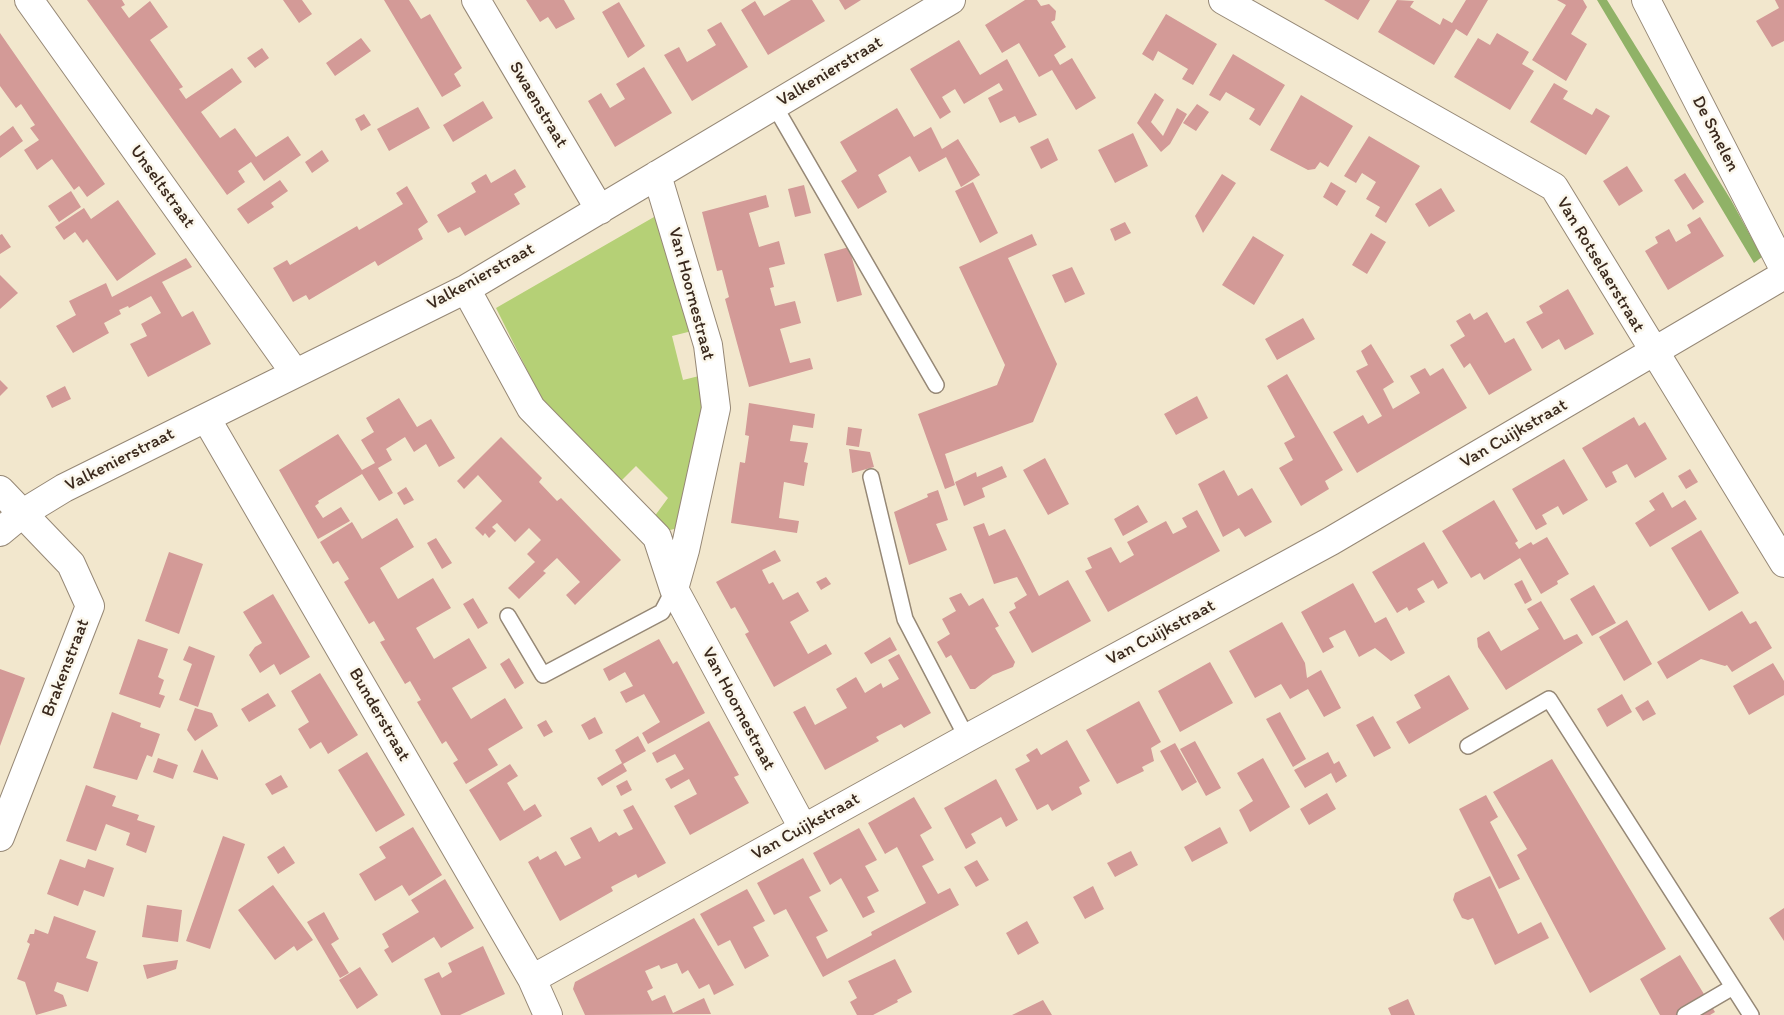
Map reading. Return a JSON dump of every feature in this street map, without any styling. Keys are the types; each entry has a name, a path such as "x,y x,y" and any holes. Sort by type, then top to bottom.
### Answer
{"street":[{"name":"Unseltstraat","path":"28,0 295,373"},
{"name":"Swaenstraat","path":"476,0 600,210"},
{"name":"Valkenierstraat","path":"0,532 23,513 64,488 466,289 951,0"},
{"name":"Van Rotselaerstraat","path":"1223,0 1554,187 1653,353 1784,563"},
{"name":"De Smelen","path":"1646,0 1784,269"},
{"name":"Van Hoornestraat","path":"657,175 708,345 716,408 685,550 674,589"},
{"name":"Van Cuijkstraat","path":"532,979 967,738 1331,541 1784,275"},
{"name":"Van Hoornestraat","path":"466,289 531,408 657,537 674,589 803,828"},
{"name":"Bunderstraat","path":"206,418 532,979 548,1015"},
{"name":"Brakenstraat","path":"0,490 71,564 90,606 0,837"}],"lane":[{"path":"774,105 936,385"},
{"path":"871,477 905,619 967,738"},
{"path":"508,616 543,675 662,612 674,589"},
{"path":"1468,746 1549,699 1751,1015"},
{"path":"1685,1015 1733,987"}],"green space":[{"path":"1597,0 1607,0 1731,200 1762,257 1754,263"},
{"path":"654,217 667,236 692,331 672,336 683,380 703,375 709,397 686,526 666,531 654,517 668,498 636,466 620,482 541,398 496,308"}],"building":[{"path":"87,0 122,0 125,5 121,7 129,18 150,1 168,27 150,40 183,87 179,89 186,99 232,68 242,82 201,112 220,138 235,128 256,157 288,136 301,155 264,181 251,162 238,171 245,182 227,195"},
{"path":"283,0 302,0 312,14 299,23"},
{"path":"384,0 409,0 421,19 430,14 462,68 454,74 461,86 442,97"},
{"path":"526,0 564,0 575,19 556,29 548,17 540,22"},
{"path":"791,0 812,0 825,21 768,55 741,10 755,1 764,16"},
{"path":"839,0 861,0 845,10"},
{"path":"1025,0 1037,0 1041,6 1049,4 1056,11 1055,20 1051,22 1066,47 1054,55 1060,65 1072,58 1096,98 1076,110 1052,70 1039,77 1019,43 1002,53 985,25"},
{"path":"1324,0 1370,0 1358,20"},
{"path":"1397,0 1414,1 1410,7 1440,25 1443,18 1452,23 1466,0 1488,0 1467,36 1456,29 1434,65 1378,32"},
{"path":"1557,0 1583,0 1587,7 1571,34 1587,44 1566,81 1532,60 1566,5"},
{"path":"1775,0 1784,0 1784,41 1772,47 1756,21 1779,8"},
{"path":"619,2 645,46 628,58 602,12"},
{"path":"1166,14 1217,44 1193,85 1182,79 1188,69 1158,51 1153,61 1142,54"},
{"path":"721,22 748,67 692,101 664,55 679,47 687,62 716,45 707,30"},
{"path":"0,33 105,184 87,197 79,186 74,190 52,159 37,170 24,150 39,140 30,128 35,125 21,104 16,108 0,86"},
{"path":"1497,33 1529,52 1522,64 1534,71 1510,110 1454,77 1478,38 1490,45"},
{"path":"361,38 371,51 335,76 326,63"},
{"path":"959,40 980,75 1007,59 1037,115 1019,123 1015,116 1000,123 988,98 1003,90 999,83 964,104 955,89 942,97 951,112 940,119 910,69"},
{"path":"262,48 269,58 255,68 247,58"},
{"path":"1233,54 1285,85 1260,126 1249,119 1255,109 1226,92 1220,101 1209,95"},
{"path":"644,67 672,113 615,147 588,101 601,93 610,108 625,99 616,84"},
{"path":"1554,83 1568,91 1563,99 1592,115 1596,108 1610,116 1586,155 1530,122"},
{"path":"1155,93 1164,100 1151,122 1163,136 1177,108 1187,114 1170,144 1161,152 1137,123"},
{"path":"1301,95 1353,126 1328,167 1320,162 1315,169 1308,170 1270,150"},
{"path":"483,101 493,118 453,142 443,125"},
{"path":"1197,104 1209,112 1196,131 1183,123"},
{"path":"418,107 430,128 389,151 377,129"},
{"path":"897,108 914,137 931,127 942,149 958,139 980,175 961,187 946,157 919,172 910,156 878,175 887,192 858,209 841,181 857,171 840,142"},
{"path":"364,114 371,125 361,131 355,119"},
{"path":"13,126 23,141 0,158 0,136"},
{"path":"1133,133 1148,166 1115,183 1098,150"},
{"path":"1369,136 1420,166 1386,223 1375,216 1380,207 1366,199 1376,182 1362,173 1356,183 1344,176"},
{"path":"1048,138 1058,160 1041,169 1030,147"},
{"path":"322,150 329,161 312,173 305,162"},
{"path":"1627,166 1643,191 1619,206 1603,181"},
{"path":"515,169 526,187 514,194 520,204 465,236 460,227 448,233 437,215 476,192 471,183 486,174 491,183"},
{"path":"1685,173 1704,202 1693,210 1674,180"},
{"path":"1222,174 1236,183 1203,233 1195,216"},
{"path":"280,180 288,191 271,203 274,207 248,224 237,209"},
{"path":"973,182 998,233 980,243 955,191"},
{"path":"1331,182 1346,191 1337,206 1323,197"},
{"path":"804,185 811,213 795,217 788,189"},
{"path":"407,186 428,222 418,229 423,239 378,266 375,261 309,300 306,295 293,302 273,268 287,260 290,265 357,226 359,230 403,204 396,193"},
{"path":"1441,188 1455,211 1429,227 1415,204"},
{"path":"71,191 81,207 59,222 48,206"},
{"path":"766,195 769,207 749,213 759,247 779,241 785,264 769,268 774,287 770,288 775,306 795,301 801,323 780,329 790,363 810,358 813,369 749,387 725,299 729,297 722,270 717,271 702,212"},
{"path":"118,200 156,254 117,281 87,239 83,243 75,232 64,240 55,227 84,208 91,219"},
{"path":"1700,217 1724,256 1668,290 1645,251 1658,243 1655,237 1669,229 1676,242 1691,233 1687,225"},
{"path":"1125,222 1131,233 1115,241 1110,229"},
{"path":"1371,233 1386,242 1367,274 1352,265"},
{"path":"2,234 11,247 0,254 0,235"},
{"path":"1032,234 1037,245 1008,258 1057,364 1033,422 945,454 955,485 945,489 918,414 997,385 1005,365 959,267"},
{"path":"1253,236 1284,255 1254,305 1222,285"},
{"path":"849,247 862,295 837,302 824,254"},
{"path":"186,258 192,267 162,282 182,317 193,311 211,344 148,377 130,344 147,336 141,324 161,313 151,296 129,308 128,306 119,310 121,314 104,323 109,333 73,353 56,326 76,315 69,301 106,283 112,297"},
{"path":"1072,267 1085,294 1065,303 1052,275"},
{"path":"0,275 18,293 0,309"},
{"path":"1568,289 1594,334 1565,350 1559,339 1542,349 1526,322 1543,313 1539,306"},
{"path":"1487,312 1505,343 1514,338 1532,370 1489,395 1470,363 1464,368 1450,345 1465,336 1456,321 1470,313 1474,320"},
{"path":"1303,318 1315,339 1277,360 1265,339"},
{"path":"1371,344 1394,382 1383,389 1393,409 1420,393 1410,376 1425,368 1430,376 1443,368 1467,408 1357,473 1333,432 1363,415 1368,424 1382,416 1356,371 1368,365 1361,351"},
{"path":"1287,374 1343,470 1325,481 1329,489 1301,506 1279,468 1293,460 1284,443 1295,437 1267,386"},
{"path":"0,380 8,388 0,396"},
{"path":"65,386 71,399 52,408 46,396"},
{"path":"1197,396 1208,418 1176,435 1164,414"},
{"path":"399,398 417,427 431,419 455,458 439,467 426,444 414,452 405,437 386,449 392,460 378,468 393,493 379,501 362,474 318,501 319,503 315,506 323,518 341,507 350,521 318,539 279,470 338,434 362,470 375,463 361,440 374,432 366,418"},
{"path":"749,403 815,414 813,428 793,425 790,441 808,443 804,462 808,463 804,486 784,482 779,518 799,521 797,533 731,523 740,462 745,463 749,436 745,435"},
{"path":"1634,417 1639,426 1645,422 1667,459 1635,478 1627,464 1612,472 1617,482 1606,488 1582,448"},
{"path":"848,427 862,429 859,447 846,445"},
{"path":"501,437 542,478 539,482 557,501 561,498 621,560 575,605 566,595 580,582 557,558 543,571 546,573 519,599 508,588 535,562 527,554 541,540 529,528 515,542 497,523 492,527 496,531 489,538 485,533 483,536 475,528 502,501 478,475 464,489 457,481"},
{"path":"849,449 870,452 874,467 852,473"},
{"path":"1045,458 1069,504 1048,515 1023,470"},
{"path":"1564,459 1588,500 1563,515 1558,506 1542,515 1547,524 1536,530 1512,489"},
{"path":"1002,466 1007,477 982,488 985,497 964,506 955,482 976,472 977,477"},
{"path":"1690,469 1698,482 1686,489 1678,476"},
{"path":"1224,470 1238,496 1252,488 1272,522 1245,537 1239,528 1223,537 1198,484"},
{"path":"406,487 414,500 404,505 397,493"},
{"path":"938,490 948,520 936,524 947,550 909,565 894,512 928,497 927,494"},
{"path":"1663,492 1672,508 1685,500 1697,519 1650,547 1635,523 1655,510 1649,501"},
{"path":"1494,500 1518,541 1515,543 1519,549 1531,542 1533,545 1547,537 1569,574 1557,581 1558,584 1541,594 1520,558 1484,580 1480,573 1471,578 1442,531"},
{"path":"1138,505 1148,522 1123,536 1114,519"},
{"path":"1197,510 1220,551 1108,612 1085,571 1092,568 1087,558 1111,547 1120,563 1134,555 1127,542 1166,521 1173,534 1187,527 1182,518"},
{"path":"397,518 414,547 380,568 398,599 433,578 451,608 416,628 434,659 469,638 487,668 452,688 471,719 505,698 523,728 488,749 498,765 466,784 453,763 458,760 446,741 442,744 417,702 421,700 410,681 405,684 380,642 385,640 374,621 369,624 344,582 349,579 338,561 333,564 320,542 352,522 362,539"},
{"path":"984,523 989,536 1005,529 1039,596 1068,580 1091,621 1032,653 1009,612 1016,608 1014,603 1027,595 1017,577 994,584 973,527"},
{"path":"1701,530 1739,593 1709,611 1671,548"},
{"path":"436,538 452,563 442,569 427,543"},
{"path":"1424,542 1448,583 1438,589 1433,580 1417,589 1425,602 1409,611 1407,607 1397,613 1372,572"},
{"path":"775,550 781,561 762,570 769,584 773,582 783,600 798,592 809,611 790,622 808,654 826,644 832,654 774,687 745,634 749,632 735,607 731,609 716,582"},
{"path":"169,552 203,564 179,634 145,621"},
{"path":"826,577 831,584 821,590 816,582"},
{"path":"1522,580 1532,600 1525,604 1514,584"},
{"path":"1353,583 1375,623 1386,617 1405,653 1391,661 1375,648 1359,657 1345,630 1329,638 1334,647 1323,653 1301,612"},
{"path":"1594,585 1616,623 1592,636 1570,599"},
{"path":"961,593 969,606 983,598 999,626 995,628 1015,662 1013,667 993,675 975,689 970,689 951,655 946,658 937,642 950,634 942,619 956,611 949,598"},
{"path":"273,594 310,657 280,675 274,664 260,673 249,655 255,647 262,643 243,612"},
{"path":"473,598 488,623 478,629 463,604"},
{"path":"1541,601 1564,640 1577,634 1583,643 1506,690 1478,647 1477,638 1489,631 1501,651 1539,629 1527,609"},
{"path":"1742,611 1750,624 1756,621 1772,648 1732,672 1727,665 1701,659 1667,679 1657,662"},
{"path":"1627,620 1652,664 1624,681 1599,637"},
{"path":"1282,622 1305,663 1307,678 1321,670 1341,708 1324,717 1308,689 1290,699 1281,684 1255,698 1229,651"},
{"path":"890,637 897,650 871,664 864,653"},
{"path":"138,639 168,649 158,677 164,680 159,694 165,696 160,708 119,694"},
{"path":"659,639 673,664 677,661 705,713 648,744 642,733 660,722 644,694 626,703 620,692 633,686 625,672 609,681 603,669"},
{"path":"189,646 215,656 198,707 179,700 192,664 183,660"},
{"path":"899,654 931,713 904,728 901,724 876,737 879,741 825,770 793,712 805,706 815,725 847,708 836,689 856,677 865,693 881,683 883,688 899,679 888,660"},
{"path":"509,658 524,683 515,689 500,664"},
{"path":"1210,662 1233,703 1180,732 1158,691"},
{"path":"1773,663 1784,681 1784,695 1749,715 1733,686"},
{"path":"0,669 25,678 0,746"},
{"path":"320,673 358,735 328,754 321,742 310,749 298,729 309,722 291,691"},
{"path":"1449,675 1469,709 1409,744 1396,722 1421,708 1414,695"},
{"path":"268,693 276,706 249,722 241,709"},
{"path":"1622,694 1632,712 1607,727 1597,709"},
{"path":"1648,700 1656,714 1643,721 1635,708"},
{"path":"1139,701 1161,742 1151,748 1154,761 1142,767 1144,771 1117,784 1086,730"},
{"path":"195,708 212,713 218,726 195,741 187,730"},
{"path":"112,712 141,723 140,727 160,734 152,757 147,755 137,780 93,768"},
{"path":"1280,712 1306,759 1293,767 1266,719"},
{"path":"1373,716 1391,748 1374,757 1356,725"},
{"path":"595,717 603,733 589,740 581,725"},
{"path":"546,720 553,732 544,737 537,725"},
{"path":"709,721 739,775 734,777 749,803 690,835 674,806 697,794 689,779 671,789 665,779 684,769 675,754 657,763 652,753"},
{"path":"638,736 646,751 623,764 627,771 602,786 597,778 622,763 615,750"},
{"path":"1067,740 1090,781 1079,787 1082,794 1052,811 1048,804 1037,810 1015,769 1030,761 1026,755 1037,748 1041,755"},
{"path":"1195,741 1221,788 1206,796 1180,749"},
{"path":"1175,743 1197,782 1182,791 1160,751"},
{"path":"202,749 218,778 218,780 193,772"},
{"path":"367,752 405,815 376,832 338,770"},
{"path":"1328,752 1334,764 1339,761 1347,776 1336,783 1331,773 1305,788 1294,770"},
{"path":"158,758 178,765 173,779 153,772"},
{"path":"1263,758 1290,807 1250,832 1239,810 1253,801 1237,773"},
{"path":"1552,759 1666,949 1590,993 1517,855 1527,849 1493,792"},
{"path":"510,764 518,776 507,783 524,811 535,804 542,816 500,841 469,790"},
{"path":"281,775 288,787 272,795 265,784"},
{"path":"996,779 1018,820 1006,827 1001,817 971,834 976,843 966,849 944,808"},
{"path":"627,780 632,790 621,796 616,786"},
{"path":"86,785 116,796 112,806 139,815 137,820 155,826 146,853 126,845 130,833 106,824 96,851 66,841"},
{"path":"1327,793 1336,809 1309,825 1300,809"},
{"path":"1486,795 1498,817 1490,822 1520,879 1499,889 1459,809"},
{"path":"914,797 932,828 920,835 934,860 922,866 938,894 950,888 959,905 823,977 786,909 774,915 757,883 803,858 821,891 809,897 828,931 816,937 827,959 872,935 871,932 926,903 897,847 885,854 868,823"},
{"path":"633,805 666,863 638,878 636,874 611,887 613,891 560,921 528,862 538,856 540,860 556,851 565,866 581,858 570,838 591,827 599,842 616,832 619,836 633,829 623,810"},
{"path":"413,827 442,875 409,896 402,885 375,901 359,874 386,858 379,847"},
{"path":"1220,827 1228,843 1192,862 1184,847"},
{"path":"859,828 877,860 865,866 879,891 867,897 875,912 863,918 841,878 830,885 813,853"},
{"path":"223,836 245,844 210,949 186,941"},
{"path":"284,846 295,863 278,874 267,857"},
{"path":"1131,851 1138,865 1115,877 1107,863"},
{"path":"60,859 85,868 88,859 114,868 104,897 84,890 78,906 47,894"},
{"path":"977,860 989,880 976,887 964,867"},
{"path":"1490,876 1518,934 1541,922 1549,938 1495,965 1473,918 1468,920 1462,918 1453,900 1455,893"},
{"path":"445,879 474,928 441,948 434,937 392,963 384,950 389,947 382,934 419,912 411,900"},
{"path":"273,885 313,940 297,951 294,946 275,960 238,910"},
{"path":"1093,886 1104,909 1085,919 1073,897"},
{"path":"747,889 765,921 753,927 769,956 745,969 730,940 718,946 700,914"},
{"path":"147,905 182,910 178,942 142,937"},
{"path":"1784,908 1784,941 1769,918"},
{"path":"324,912 339,939 331,944 349,973 340,978 307,922"},
{"path":"54,916 96,931 86,958 98,962 88,992 57,982 54,991 63,995 67,1006 36,1015 25,982 17,979 30,944 27,942 30,934 34,934 35,929 48,934"},
{"path":"694,918 734,985 714,995 709,984 699,989 688,970 682,974 677,963 661,969 659,965 645,971 653,988 647,991 652,1001 665,995 673,1013 704,998 711,1014 585,1015 573,989 575,982"},
{"path":"1027,921 1039,943 1018,955 1006,933"},
{"path":"483,946 505,994 460,1015 441,1015 424,979 439,972 442,978 452,972 448,963"},
{"path":"1680,955 1715,1012 1710,1015 1660,1015 1640,979"},
{"path":"895,959 912,992 897,1000 898,1002 873,1015 857,1015 850,1002 857,998 848,981"},
{"path":"178,960 176,969 147,979 143,965"},
{"path":"360,967 378,995 357,1009 339,980"},
{"path":"1408,999 1415,1015 1391,1015 1388,1008"},
{"path":"1043,1000 1052,1015 1012,1015"}]}
